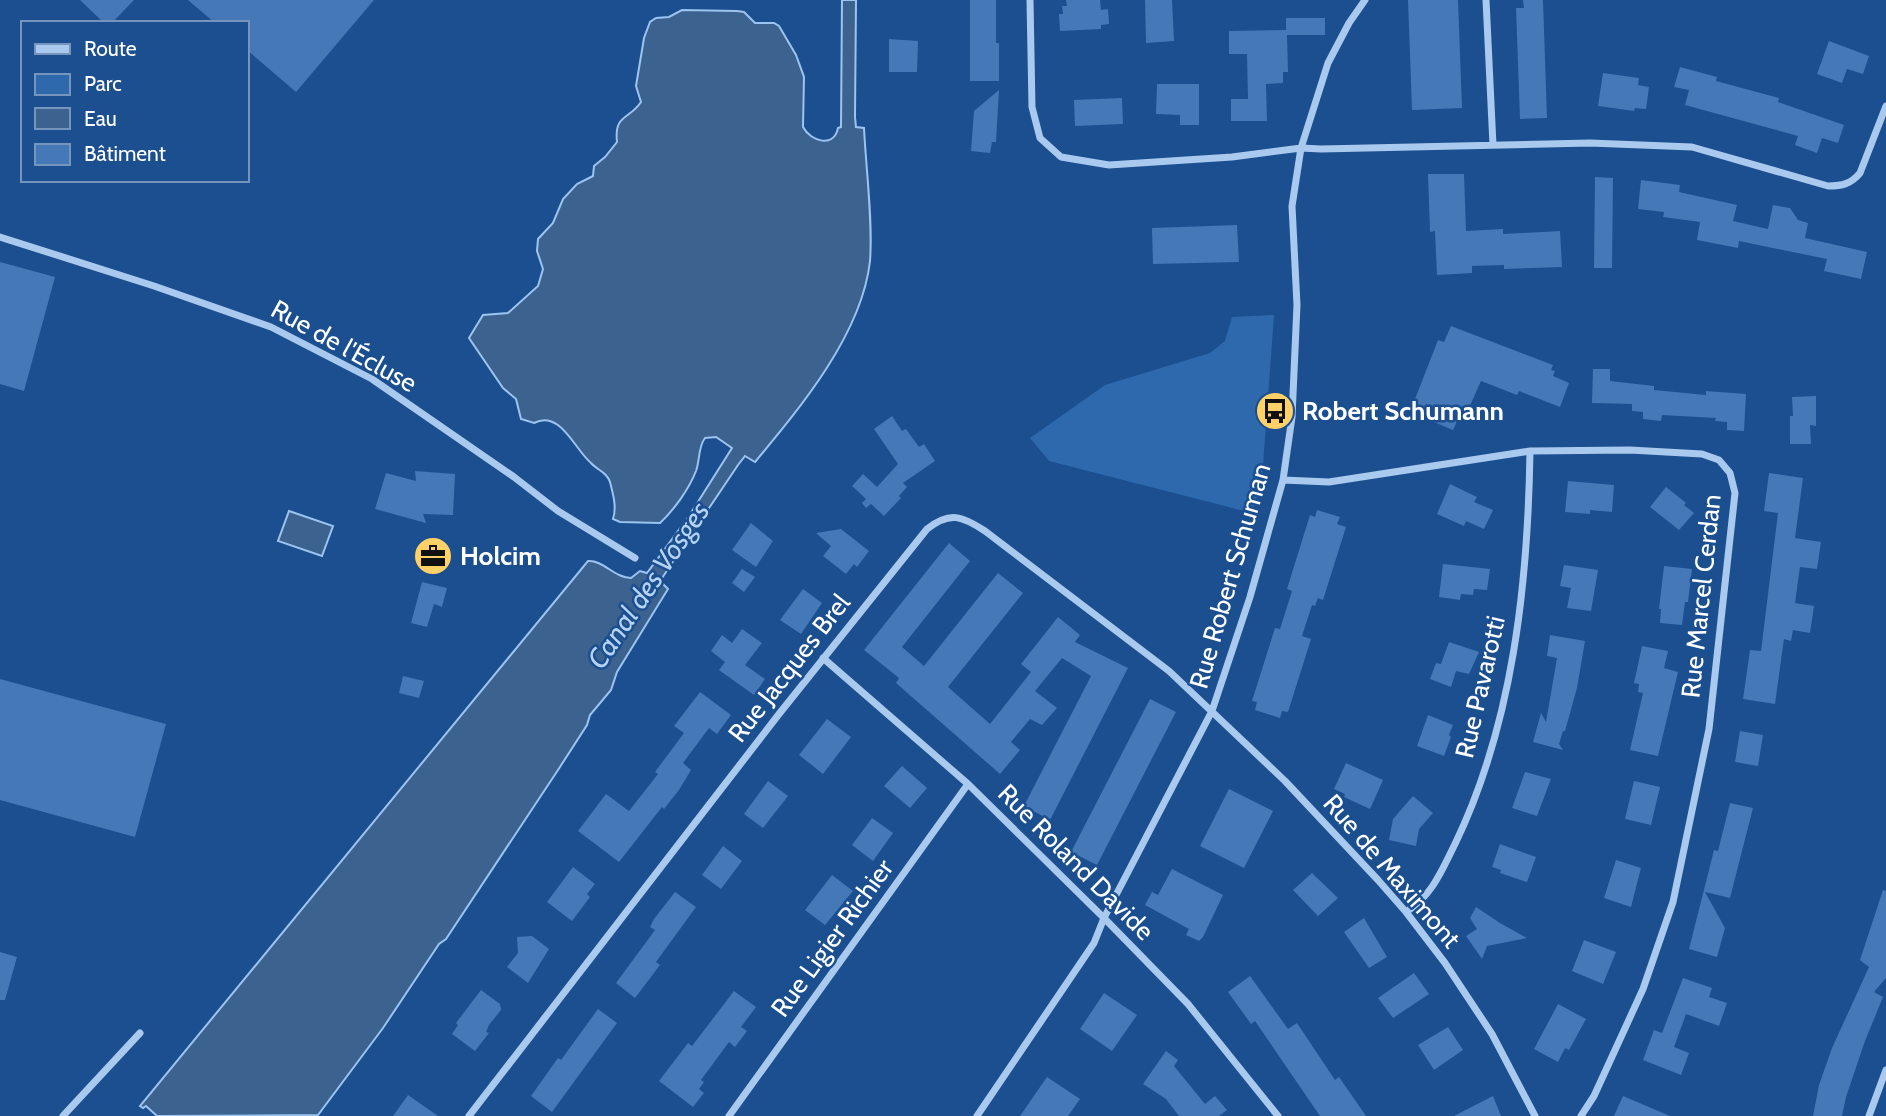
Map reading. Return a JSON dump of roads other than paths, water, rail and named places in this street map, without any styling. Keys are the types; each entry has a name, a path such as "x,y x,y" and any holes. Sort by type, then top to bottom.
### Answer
{"street":[{"path":"1030,0 1032,107 1040,138 1061,157 1109,165 1232,157 1301,148 1590,143 1692,146 1828,186 1841,186 1853,181 1860,173 1886,106"},
{"name":"Rue Robert Schuman","path":"977,1116 1094,943 1104,918 1212,711 1250,597 1283,480 1292,417 1295,366 1297,305 1293,206 1301,148 1328,62 1349,23 1366,0"},
{"path":"1486,0 1493,145"},
{"name":"Rue de l'Écluse","path":"0,237 271,327 372,379 514,477 558,511 635,558"},
{"name":"Rue Marcel Cerdan","path":"1283,480 1329,482 1530,451 1612,449 1702,454 1720,460 1730,473 1735,493 1709,729 1673,902 1643,989 1594,1096 1581,1116"},
{"name":"Rue Pavarotti","path":"1406,912 1432,890 1469,814 1502,708 1523,591 1530,451"},
{"name":"Rue Jacques Brel","path":"469,1116 823,658 926,529 939,520 953,517 967,520 985,531 1169,671 1212,711"},
{"name":"Rue Roland Davide","path":"823,658 968,784 1104,918 1188,1004 1278,1116"},
{"name":"Rue de Maximont","path":"1212,711 1284,781 1406,912 1445,963 1492,1034 1535,1116"},
{"name":"Rue Ligier Richier","path":"729,1116 968,784"},
{"path":"63,1116 140,1033"},
{"path":"1869,1116 1886,1070"}],"water":[{"name":"Canal des Vosges","path":"842,0 856,0 855,117 856,127 864,128 871,246 865,288 855,316 826,369 755,462 745,456 738,465 660,581 668,589 617,672 611,690 590,715 587,725 446,939 439,944 383,1028 318,1115 157,1116 146,1106 143,1108 140,1106 588,561 599,563 625,577 631,578 640,571 647,573 689,516 732,448 716,437 705,438 696,471 689,485 676,506 660,523 620,522 613,519 614,500 607,476 585,457 559,426 543,420 534,423 521,419 516,399 503,388 469,338 483,315 508,313 538,286 543,269 537,251 538,239 553,223 563,199 577,184 593,176 594,166 617,142 620,122 641,102 636,86 644,38 650,22 682,10 737,11 744,12 755,23 774,23 779,26 796,55 804,77 803,127 811,136 822,141 832,138 841,127"},
{"path":"289,511 333,526 322,556 278,541"}],"place":[{"name":"Robert Schumann","path":"1275,411"},
{"name":"Holcim","path":"433,556"}]}
